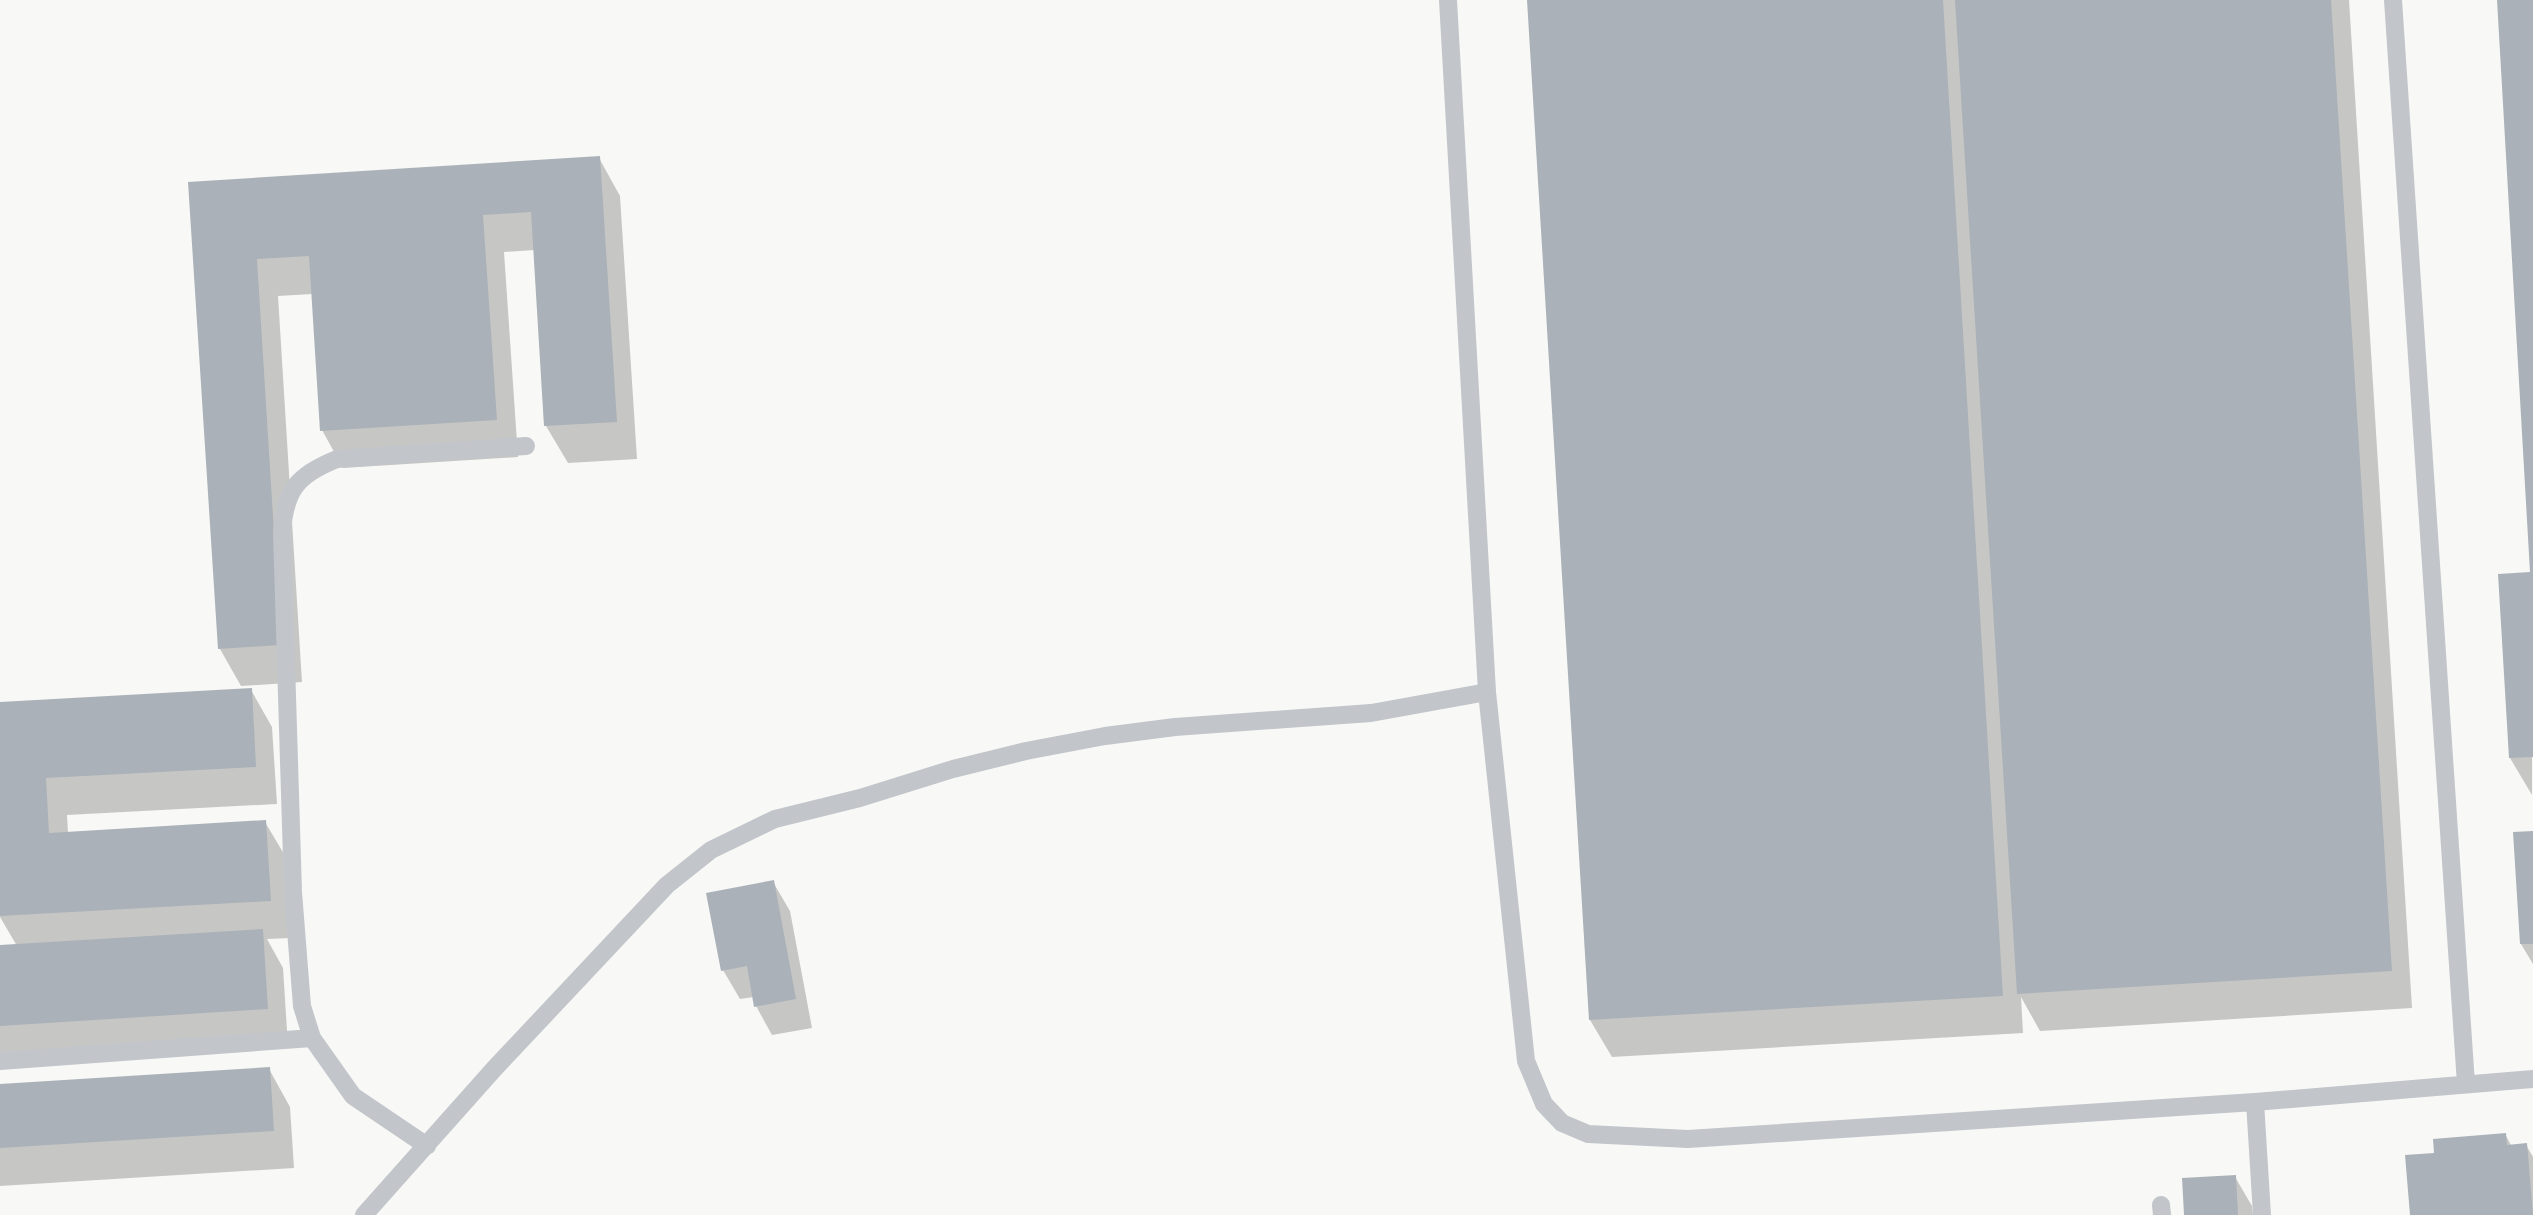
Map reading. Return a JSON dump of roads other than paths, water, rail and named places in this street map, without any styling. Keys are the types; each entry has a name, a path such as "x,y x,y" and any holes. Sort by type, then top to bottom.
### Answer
{"lane":[{"path":"1448,0 1487,692 1526,1060 1544,1104 1562,1123 1588,1134 1688,1139 2255,1102 2533,1079"},
{"path":"2393,0 2466,1084"},
{"path":"427,1146 354,1096 312,1038 302,1006 293,892 282,532 284,509 299,480 317,467 337,459 526,446"},
{"path":"363,1215 494,1069 667,885 712,850 775,820 978,763 1105,736 1175,727 1371,713 1487,692"},
{"path":"0,1061 312,1038"},
{"path":"2255,1102 2262,1215"}]}
